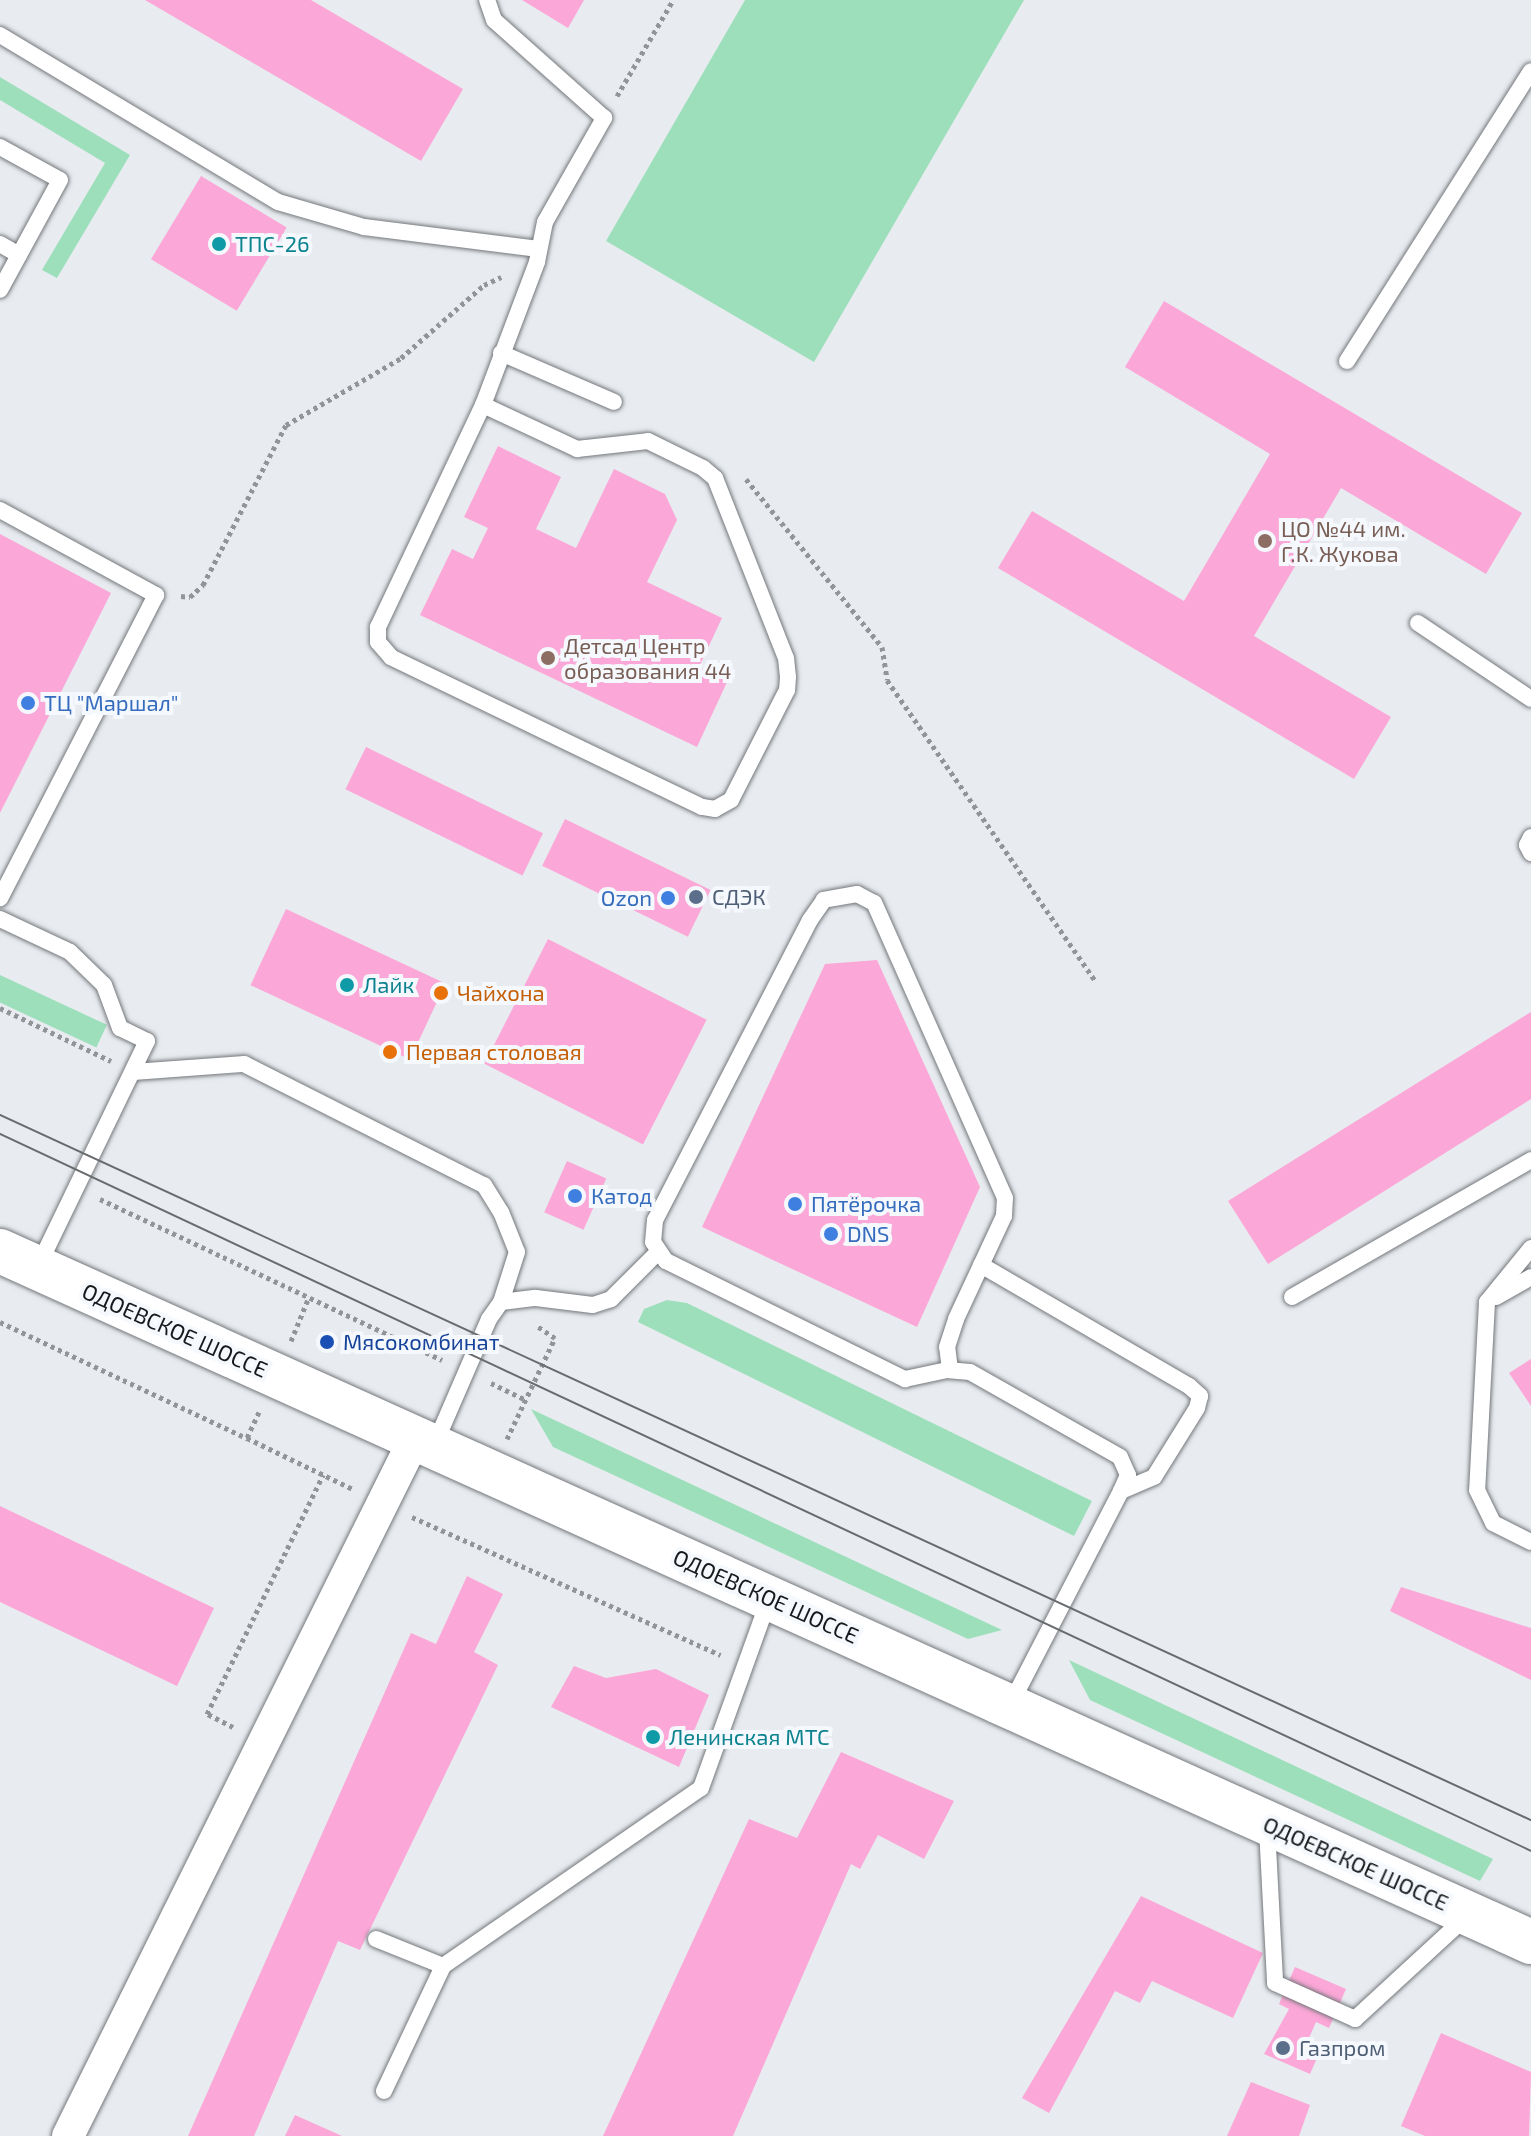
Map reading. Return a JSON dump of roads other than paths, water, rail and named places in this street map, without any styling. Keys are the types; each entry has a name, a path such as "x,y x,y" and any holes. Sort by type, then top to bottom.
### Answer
{"main road":[{"name":"ОДОЕВСКОЕ ШОССЕ","path":"18,1259 1531,1942"}],"street":[{"path":"68,2136 383,1503 424,1442"}],"lane":[{"path":"483,405 577,449 648,441 703,468 715,478 786,658 788,677 787,690 731,800 715,809 702,807 391,657 378,642 378,627 483,405 538,255 545,222 604,118 494,20 487,0"},
{"path":"0,35 278,202 364,227 538,255"},
{"path":"1347,361 1531,71"},
{"path":"0,147 60,180 0,290"},
{"path":"0,244 19,255"},
{"path":"501,353 614,402"},
{"path":"0,510 156,595 0,898"},
{"path":"1418,623 1531,699"},
{"path":"1531,837 1527,845 1531,853"},
{"path":"950,1370 947,1347 1004,1216 1005,1198 874,903 857,894 824,900 810,920 655,1220 653,1242 666,1261 905,1379 950,1370 970,1372 1120,1457 1128,1475 1121,1491 1010,1706"},
{"path":"0,919 70,952 104,985 120,1028 147,1041 77,1188 18,1259"},
{"path":"134,1072 244,1064 484,1185 501,1212 517,1252 501,1302 489,1319 466,1371 424,1442"},
{"path":"1292,1297 1531,1160"},
{"path":"1531,1248 1487,1302 1477,1490 1493,1523 1531,1542"},
{"path":"501,1302 536,1298 593,1305 611,1299 658,1252"},
{"path":"981,1265 1189,1386 1200,1396 1197,1408 1154,1477 1121,1491"},
{"path":"1487,1302 1531,1277"},
{"path":"384,2091 443,1966 701,1788 770,1598"},
{"path":"1266,1823 1275,1983 1355,2019 1470,1913"},
{"path":"376,1939 443,1966"}],"tram line":[{"path":"0,1115 1531,1820"},
{"path":"0,1134 1531,1851"}],"place":[{"name":"ТПС-26","path":"219,244"},
{"name":"ЦО №44 им. Г.К. Жукова","path":"1265,541"},
{"name":"Детсад Центр образования 44","path":"548,658"},
{"name":"ТЦ \"Маршал\"","path":"28,703"},
{"name":"СДЭК","path":"696,897"},
{"name":"Ozon","path":"668,898"},
{"name":"Лайк","path":"347,985"},
{"name":"Чайхона","path":"441,993"},
{"name":"Первая столовая","path":"390,1052"},
{"name":"Катод","path":"575,1196"},
{"name":"Пятёрочка","path":"795,1204"},
{"name":"DNS","path":"831,1234"},
{"name":"Мясокомбинат","path":"327,1342"},
{"name":"Ленинская МТС","path":"653,1737"},
{"name":"Газпром","path":"1283,2048"}]}
